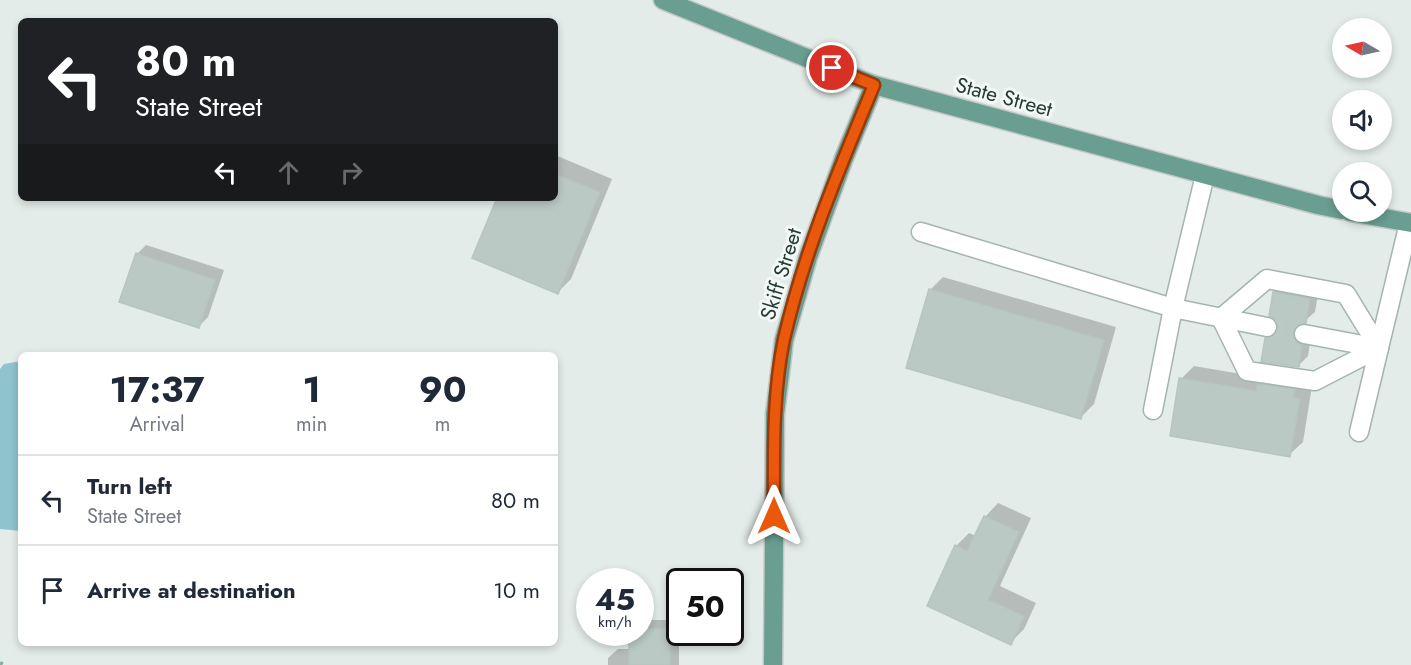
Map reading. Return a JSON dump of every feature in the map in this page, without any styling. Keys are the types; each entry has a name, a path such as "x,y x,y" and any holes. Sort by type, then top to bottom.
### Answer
{"main road":[{"name":"State Street","path":"663,0 874,85 1332,207"},
{"name":"Skiff Street","path":"773,665 775,414 784,340 808,257 844,158 874,85"},
{"path":"1392,220 1410,223"}],"lane":[{"path":"1153,410 1173,308 1205,175"},
{"path":"1359,432 1410,223"},
{"path":"921,232 1173,308 1267,327"},
{"path":"1221,318 1267,279 1346,294 1378,348"},
{"path":"1221,318 1247,371 1315,381 1378,348"},
{"path":"1305,333 1378,348"}],"path":[{"path":"0,663 4,665"}],"water":[{"path":"18,362 18,531 0,529 0,369 4,364"}],"building":[{"path":"558,175 600,192 558,294 472,258 496,201 558,201"},
{"path":"136,253 215,280 199,328 119,302"},
{"path":"929,289 1104,340 1081,419 906,368"},
{"path":"1273,292 1310,299 1306,323 1296,326 1293,333 1296,342 1302,345 1299,367 1261,362 1265,338 1275,335 1278,329 1275,319 1269,316"},
{"path":"1179,378 1256,391 1257,384 1295,389 1293,398 1300,399 1290,457 1170,436"},
{"path":"984,516 1019,532 988,600 1024,616 1011,645 927,606 955,545 967,551"},
{"path":"654,629 666,629 666,646 670,646 670,665 629,665 629,646 654,646"}],"tunnel":[{"path":"1267,327 1304,334"}],"route":[{"path":"774,516 775,414 784,340 808,257 844,158 874,85 832,68"}]}
